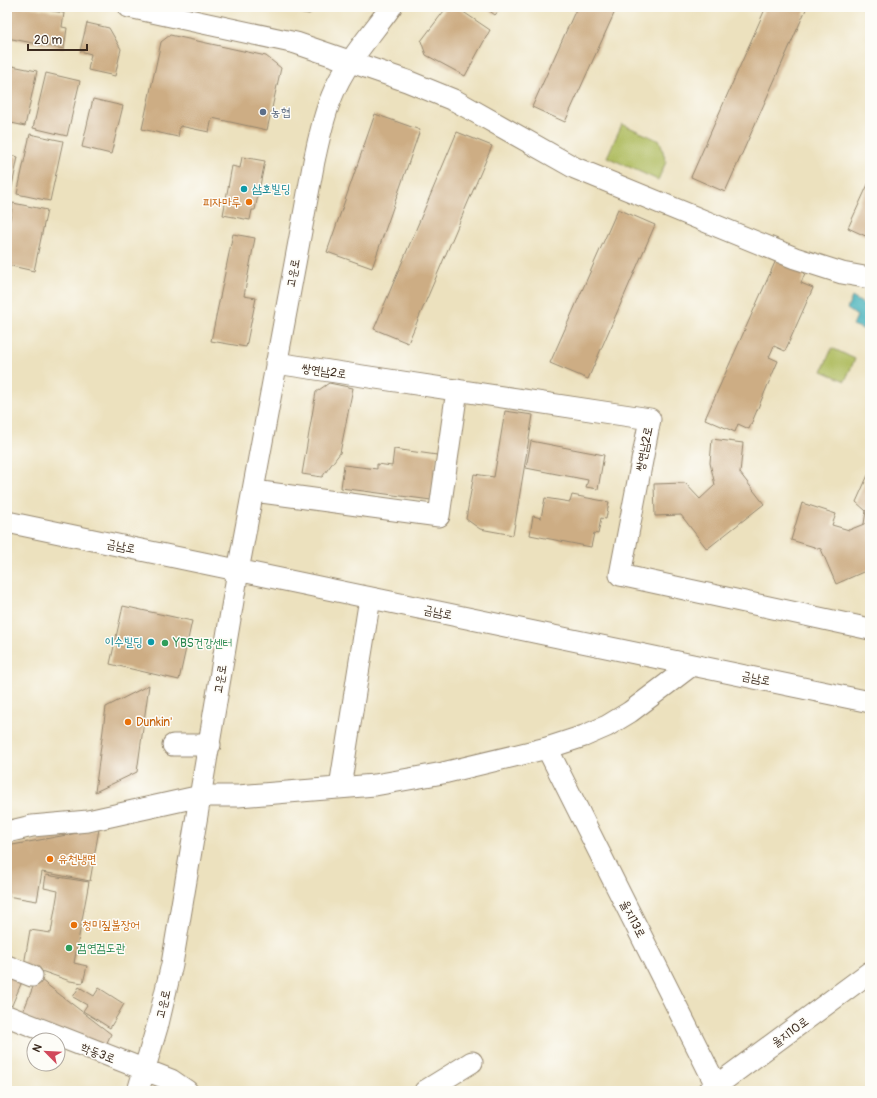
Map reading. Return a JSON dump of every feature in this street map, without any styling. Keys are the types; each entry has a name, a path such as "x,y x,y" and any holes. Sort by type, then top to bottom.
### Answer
{"street":[{"path":"129,7 154,9 296,43 408,81 456,101 574,168 794,258 842,273 870,278"},
{"name":"고운로","path":"138,1091 145,1070 172,964 210,745 238,571 321,129 332,96 352,62 391,7"},
{"name":"쌍연남2로","path":"276,363 650,419 620,575 870,628"},
{"path":"254,491 439,516 456,390"},
{"name":"금남로","path":"7,522 870,702"},
{"path":"340,787 370,598"},
{"path":"7,832 38,826 88,821 201,796 238,796 375,784 442,773 547,748 584,736 607,726 692,665"},
{"path":"172,745 210,745"},
{"name":"율지13로","path":"547,748 715,1089"},
{"path":"7,966 32,976"},
{"name":"율지10로","path":"715,1089 870,972"},
{"name":"학동3로","path":"7,1016 171,1080 187,1091"},
{"path":"425,1091 472,1062"}],"green space":[{"path":"622,124 660,141 666,162 658,180 607,157"},
{"path":"832,348 855,359 845,381 822,371"}],"water":[{"path":"852,297 870,308 870,332 853,325 857,316 847,309"}],"building":[{"path":"7,7 29,7 64,13 62,27 67,28 64,49 7,38"},
{"path":"287,7 321,7 309,14 287,10"},
{"path":"447,7 456,7 490,30 465,76 426,55 421,41"},
{"path":"484,7 502,7 495,15"},
{"path":"577,7 617,7 565,122 532,107"},
{"path":"766,7 807,7 725,192 691,177"},
{"path":"87,23 109,28 121,49 115,76 88,70 91,54 80,51"},
{"path":"170,35 266,56 281,68 267,130 212,118 209,132 180,126 178,137 142,129 161,42"},
{"path":"7,65 37,71 25,126 7,122"},
{"path":"46,73 80,81 67,136 33,128"},
{"path":"93,99 123,106 111,154 82,147"},
{"path":"375,114 420,130 372,268 327,252"},
{"path":"457,132 492,146 408,343 374,329"},
{"path":"30,134 63,141 50,201 17,194"},
{"path":"7,154 18,157 10,196 7,195"},
{"name":"삼호빌딩","path":"242,157 265,161 255,210 252,210 250,220 223,215 232,166 240,168"},
{"path":"870,180 870,238 848,228"},
{"path":"13,203 47,210 34,271 7,265 7,234"},
{"path":"618,209 655,225 588,379 550,363"},
{"path":"233,234 255,238 244,296 256,298 246,347 211,341"},
{"path":"776,260 805,273 801,283 813,288 785,351 774,346 769,357 778,361 749,429 738,424 735,432 705,419"},
{"path":"329,383 353,388 340,453 322,477 302,474 316,392"},
{"path":"505,411 533,415 513,535 480,529 466,519 474,474 494,477"},
{"path":"712,439 743,443 740,473 764,504 707,549 681,515 655,516 654,484 685,483 700,499 715,485 710,463"},
{"path":"531,441 604,455 598,489 586,487 588,480 526,468"},
{"path":"394,449 437,455 431,500 341,488 344,465 377,469 377,464 392,466"},
{"path":"868,475 870,476 870,569 836,584 821,549 791,540 802,503 836,514 832,525 849,530 864,524 866,511 856,502"},
{"path":"572,495 609,502 606,519 601,518 598,534 594,533 591,547 530,535 533,516 541,518 545,498 570,502"},
{"name":"이수빌딩","path":"123,606 192,621 179,680 110,664"},
{"path":"149,685 137,772 95,792 106,707"},
{"name":"유천냉면","path":"99,829 90,881 42,872 37,901 7,896 7,846"},
{"path":"46,875 89,882 74,963 87,966 83,983 70,981 24,965 30,930 51,933 58,891 44,888"},
{"path":"7,969 24,977 9,1012 7,1011"},
{"path":"37,977 111,1034 104,1049 66,1034 66,1032 60,1032 21,1017"},
{"path":"79,987 94,996 99,988 124,1004 110,1028 83,1011 87,1005 73,997"}],"place":[{"name":"농협","path":"263,112"},
{"name":"삼호빌딩","path":"244,189"},
{"name":"피자마루","path":"249,202"},
{"name":"이수빌딩","path":"151,642"},
{"name":"YBS건강센터","path":"165,643"},
{"name":"Dunkin'","path":"128,722"},
{"name":"유천냉면","path":"50,859"},
{"name":"청미짚불장어","path":"74,925"},
{"name":"검연검도관","path":"69,948"}]}
